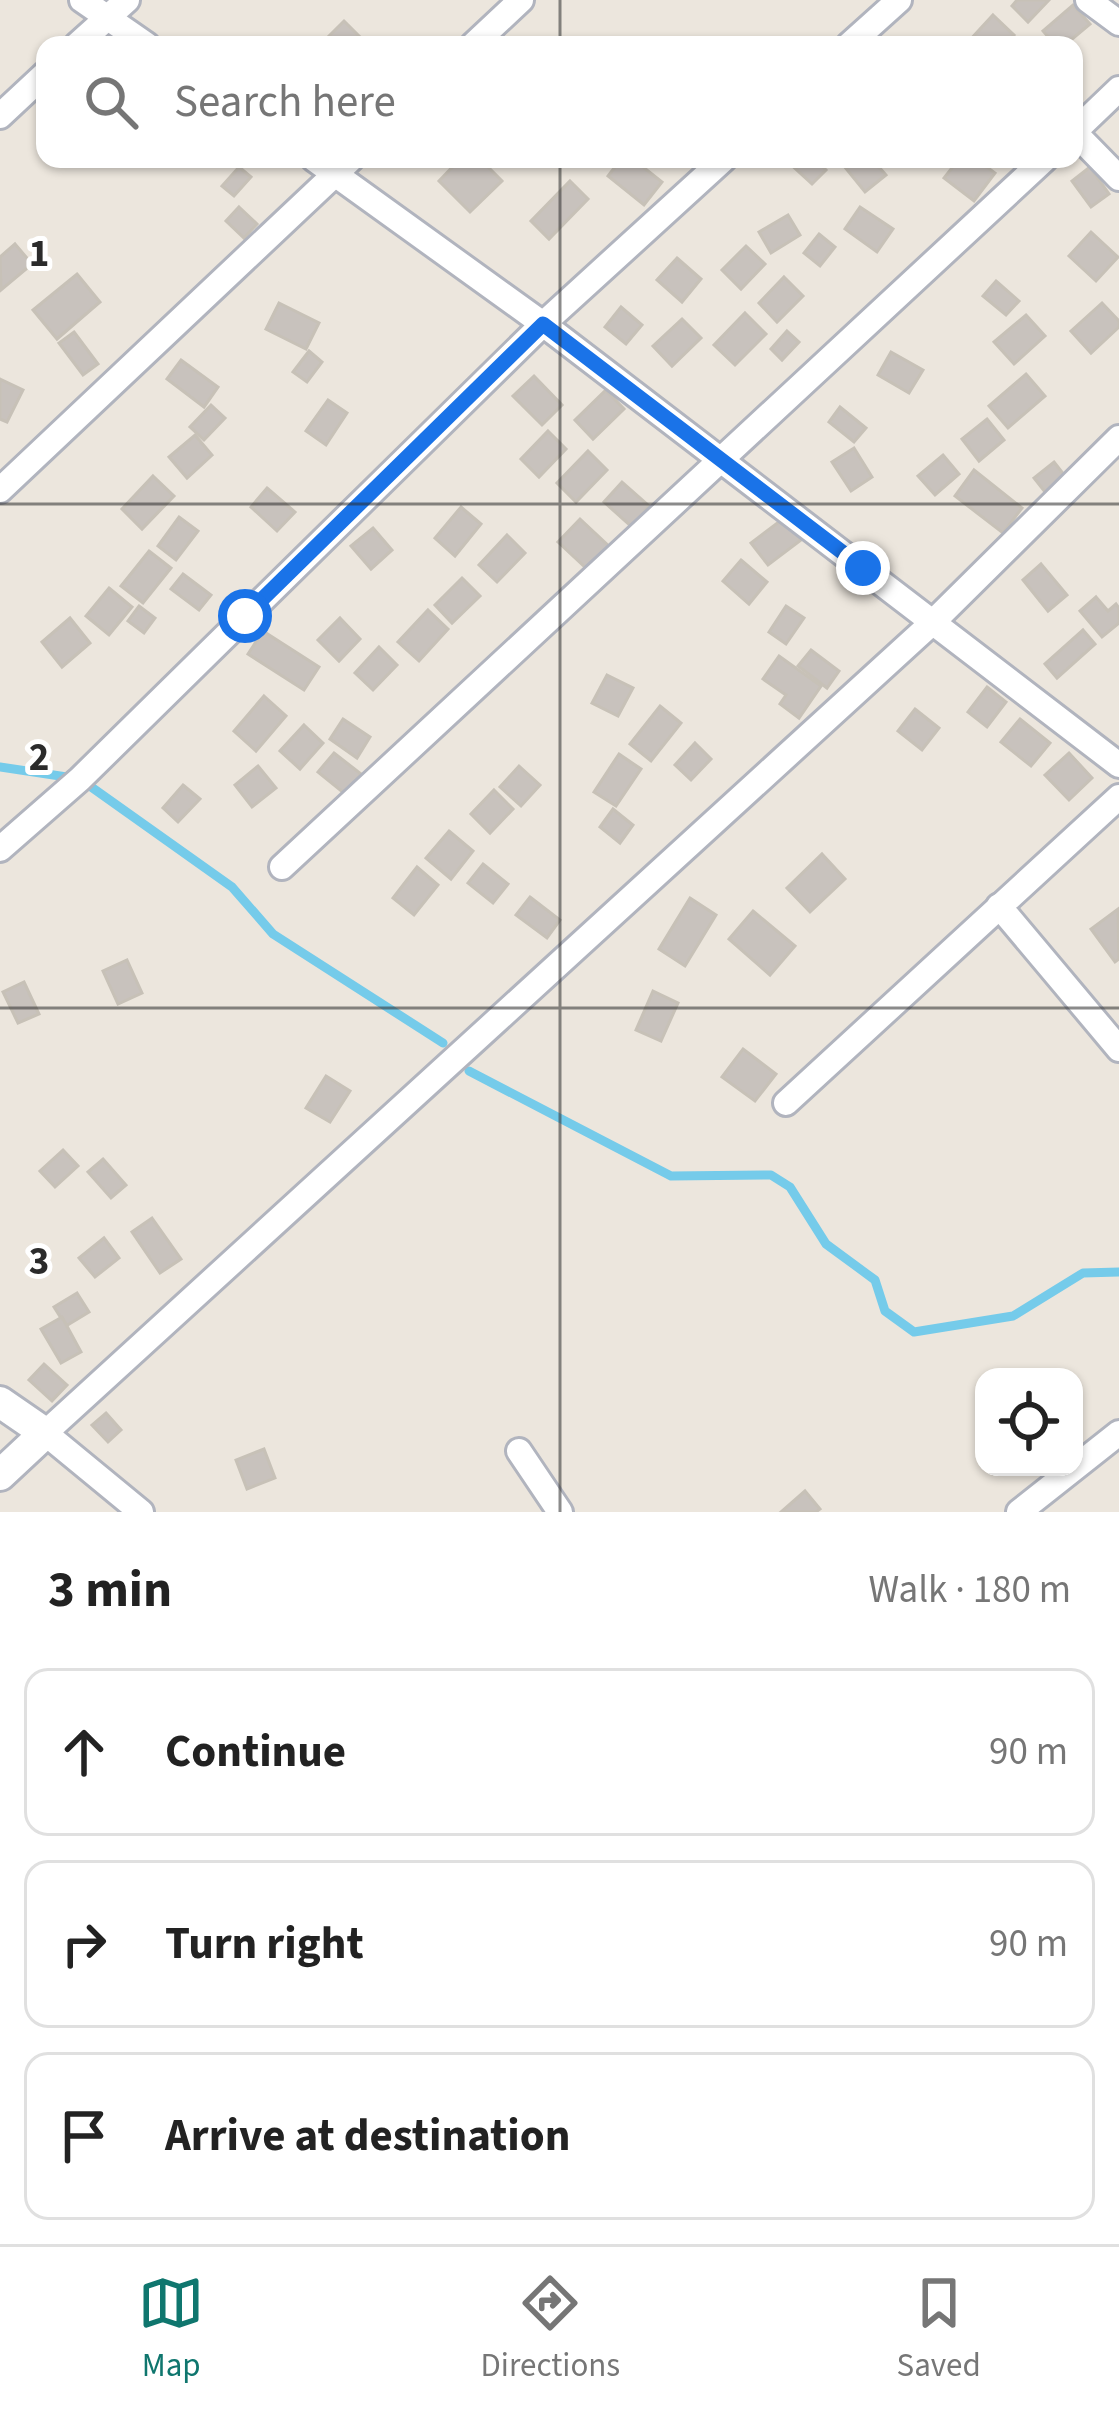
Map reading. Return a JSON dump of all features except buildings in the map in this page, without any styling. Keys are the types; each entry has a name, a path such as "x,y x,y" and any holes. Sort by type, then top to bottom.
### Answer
{"street":[{"path":"82,0 134,36"},
{"path":"87,36 127,0"},
{"path":"482,36 520,0"},
{"path":"859,36 899,0"},
{"path":"1088,0 1119,23"},
{"path":"0,116 36,82"},
{"path":"1083,123 1119,89"},
{"path":"1083,141 1119,178"},
{"path":"0,490 342,168"},
{"path":"347,168 1119,766"},
{"path":"0,848 80,779 543,324 714,168"},
{"path":"282,867 1035,168"},
{"path":"0,1474 933,622 1119,438"},
{"path":"786,1103 1119,797"},
{"path":"1000,906 1119,1049"},
{"path":"0,1402 141,1512"},
{"path":"1019,1512 1119,1432"},
{"path":"519,1451 560,1512"}],"waterway":[{"path":"0,767 80,779 232,887 273,934 443,1043"},
{"path":"469,1071 671,1176 771,1175 790,1187 826,1244 875,1280 885,1311 914,1332 1013,1316 1083,1273 1119,1272"}],"route":[{"path":"245,616 543,324 863,568"}]}
